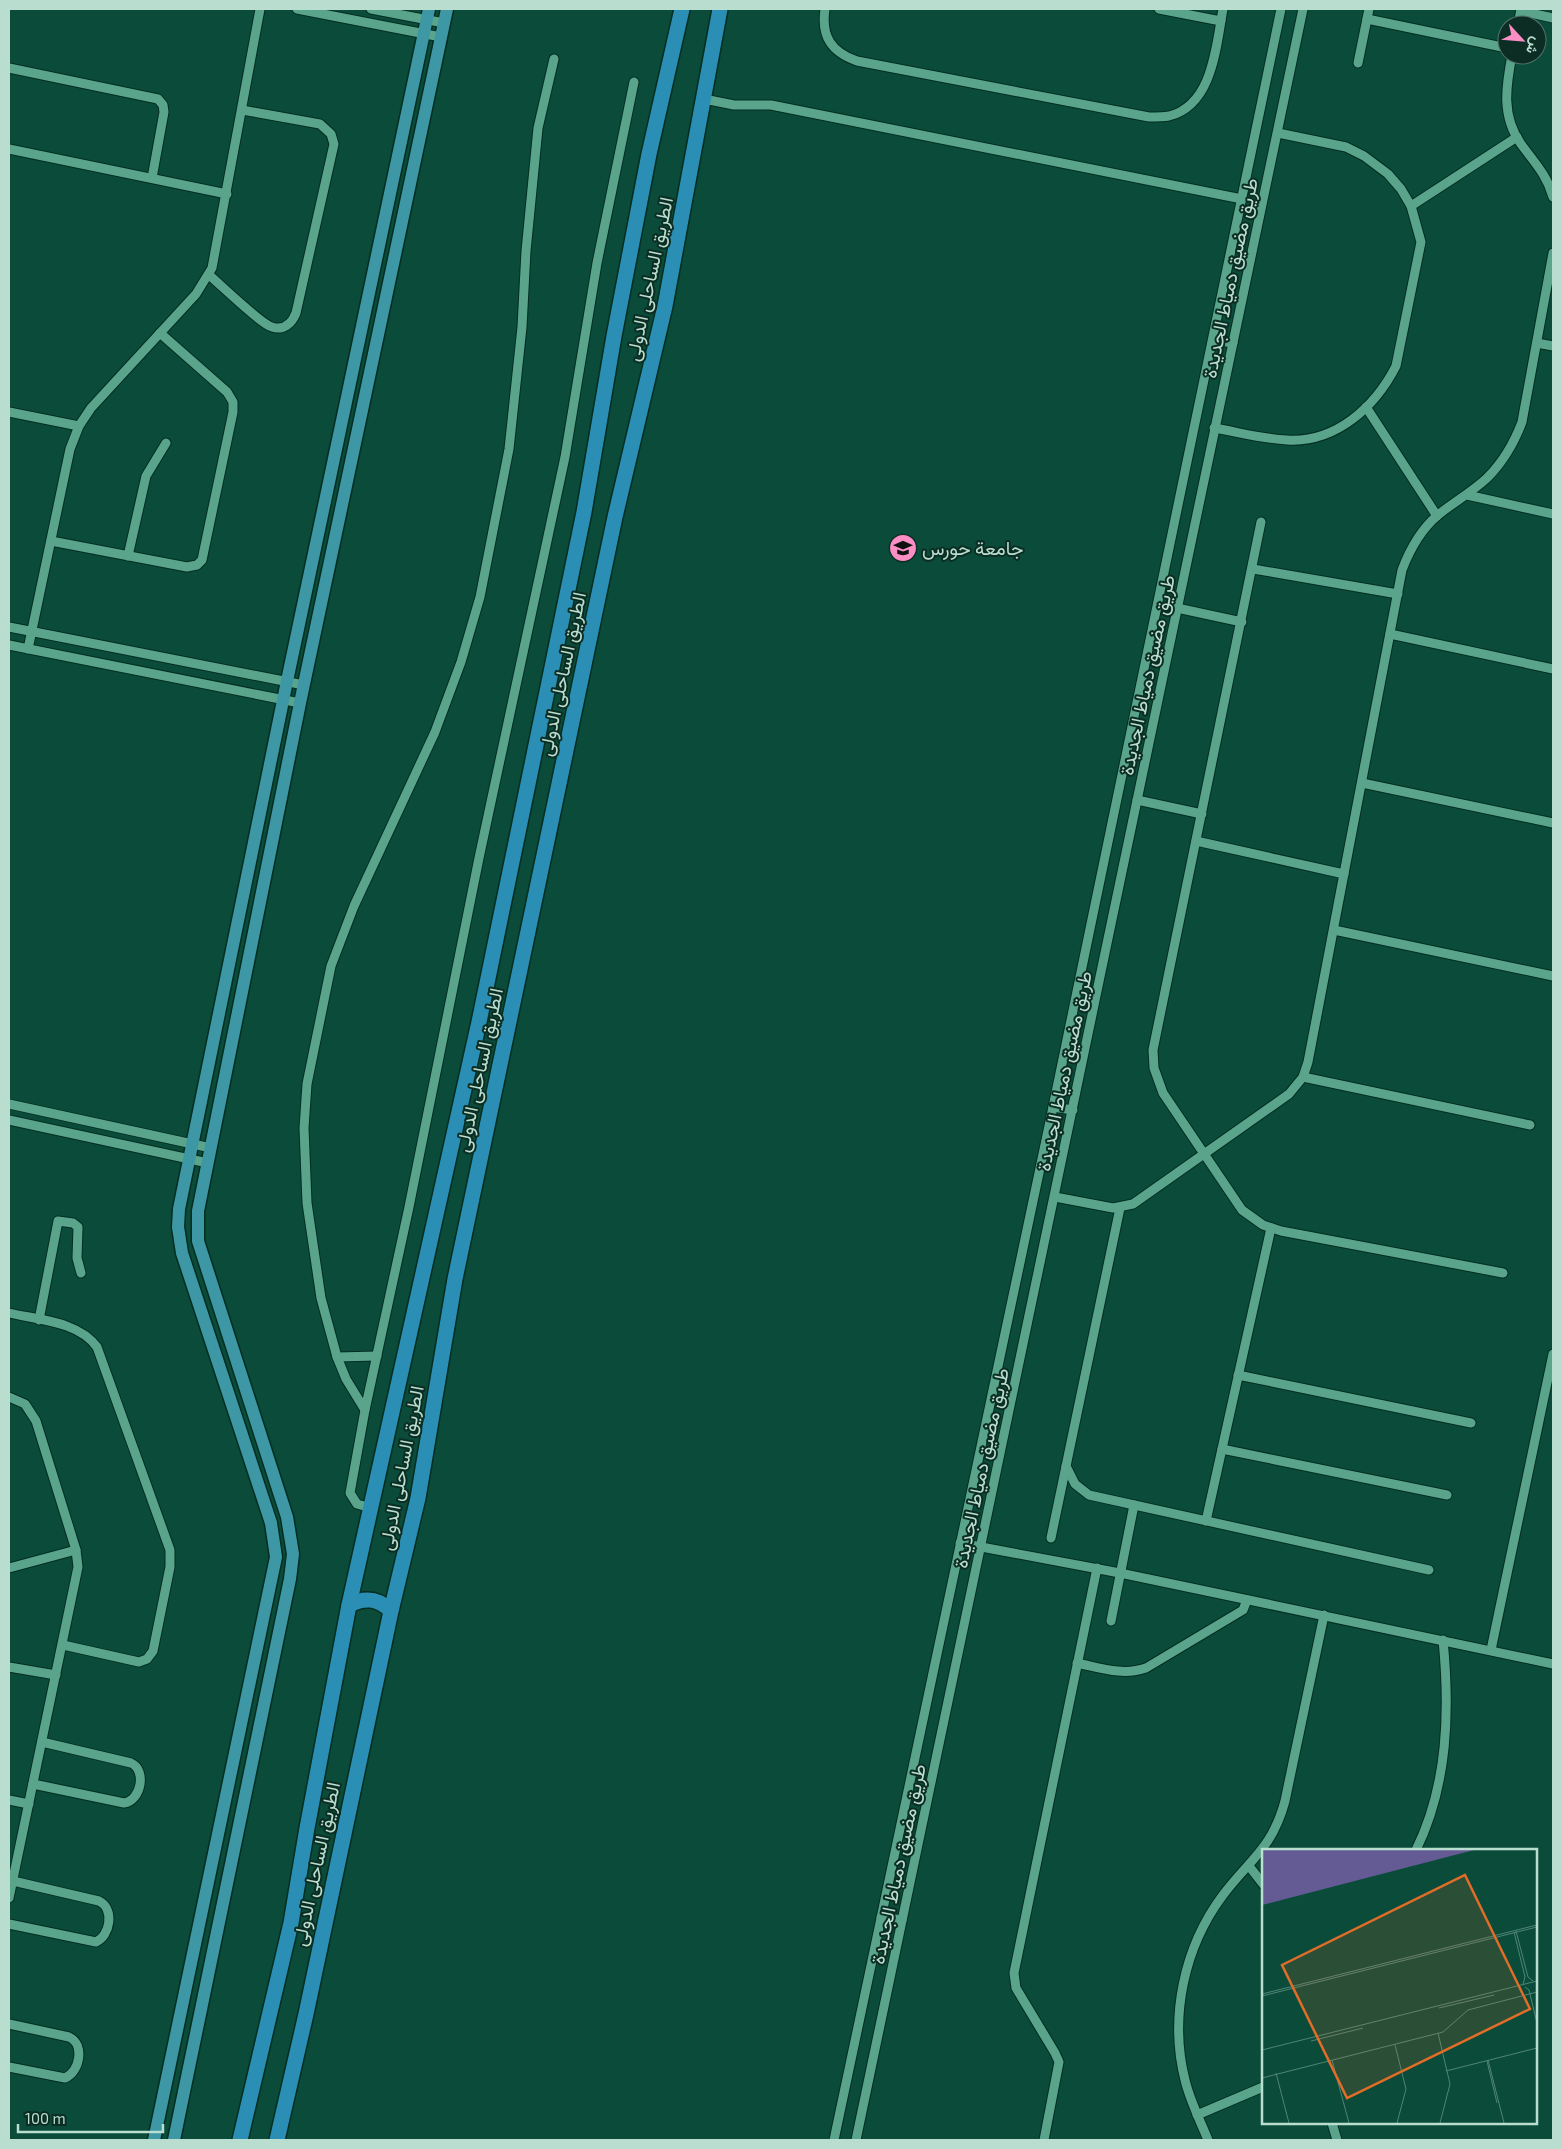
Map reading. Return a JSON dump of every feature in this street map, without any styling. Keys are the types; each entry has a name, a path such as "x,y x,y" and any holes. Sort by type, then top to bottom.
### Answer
{"highway":[{"name":"الطريق الساحلى الدولى","path":"240,2140 291,1922 349,1605 477,1031 584,512 648,154 682,9"},
{"name":"الطريق الساحلى الدولى","path":"277,2140 391,1611 422,1479 455,1279 612,527 665,306 720,9"},
{"path":"349,1605 364,1599 371,1599 379,1601 391,1611"}],"main road":[{"path":"174,2140 290,1579 293,1554 287,1517 198,1241 198,1212 300,702 447,9"},
{"path":"154,2140 276,1557 272,1523 180,1244 178,1218 283,699 428,14"}],"street":[{"path":"28,649 70,449 79,426 91,408 196,294 210,275 215,260 260,9"},
{"path":"296,9 441,37"},
{"path":"370,9 428,14 444,23"},
{"path":"825,9 823,22 826,35 833,47 844,56 1149,117 1168,116 1185,109 1199,96 1207,79 1223,9"},
{"path":"1159,9 1221,21"},
{"name":"طريق مضيق دمياط الجديدة","path":"834,2140 1053,1108 1281,9"},
{"name":"طريق مضيق دمياط الجديدة","path":"856,2140 1303,9"},
{"path":"1358,63 1369,9"},
{"path":"1521,10 1553,18"},
{"path":"1367,19 1497,46"},
{"path":"365,1410 346,1378 321,1298 307,1204 304,1128 307,1084 331,966 354,906 435,732 461,662 480,597 509,449 522,327 526,251 538,128 554,59"},
{"path":"1510,65 1505,100 1509,120 1516,137 1542,171 1553,196"},
{"path":"9,68 158,99 163,105 164,112 152,178"},
{"path":"371,1508 357,1504 351,1498 350,1493 365,1410 411,1197 478,858 565,458 598,263 634,82"},
{"path":"704,99 734,105 771,105 1242,199"},
{"path":"210,275 267,325 282,328 291,322 296,313 334,144 331,134 320,124 242,110"},
{"path":"1214,428 1276,439 1301,440 1325,435 1352,420 1366,408 1380,392 1396,366 1421,242 1411,206 1401,189 1388,174 1364,156 1346,147 1278,133"},
{"path":"1411,206 1516,137"},
{"path":"9,149 227,194"},
{"path":"1542,171 1553,173"},
{"path":"1055,1197 1120,1208 1139,1201 1289,1094 1303,1077 1308,1062 1334,930 1402,570 1420,534 1437,516 1467,495 1496,468 1517,434 1522,422 1553,253"},
{"path":"51,541 187,568 194,567 200,563 233,412 233,402 227,392 160,333"},
{"path":"1212,340 1233,343"},
{"path":"1536,343 1553,346"},
{"path":"1366,408 1437,516"},
{"path":"9,412 79,426"},
{"path":"128,556 146,476 166,443"},
{"path":"1467,495 1553,514"},
{"path":"1261,522 1242,622 1152,1050 1156,1076 1163,1093 1242,1210 1256,1221 1271,1228 1503,1273"},
{"path":"1253,568 1398,594"},
{"path":"1177,608 1242,622"},
{"path":"9,627 304,685"},
{"path":"1390,634 1553,670"},
{"path":"9,645 300,702"},
{"path":"1362,783 1553,823"},
{"path":"1137,800 1202,814"},
{"path":"1196,841 1344,874"},
{"path":"1334,930 1553,976"},
{"path":"1303,1077 1530,1125"},
{"path":"9,1104 211,1148"},
{"path":"1053,1108 1073,1110"},
{"path":"9,1120 208,1163"},
{"path":"1051,1538 1120,1208"},
{"path":"38,1320 58,1221 73,1222 78,1227 77,1258 82,1273"},
{"path":"1206,1521 1271,1228"},
{"path":"9,1313 79,1330 97,1347 167,1539 171,1556 153,1651 149,1657 143,1661 135,1661 63,1645"},
{"path":"1491,1650 1553,1354"},
{"path":"338,1357 377,1356"},
{"path":"1238,1375 1471,1423"},
{"path":"9,1397 25,1404 33,1415 76,1550 78,1573 9,1898"},
{"path":"1222,1449 1447,1495"},
{"path":"1066,1466 1072,1480 1084,1492 1134,1505 1429,1570"},
{"path":"1111,1621 1134,1505"},
{"path":"960,1543 1097,1568 1553,1664"},
{"path":"9,1568 76,1550"},
{"path":"1044,2140 1059,2062 1016,1988 1014,1973 1097,1568"},
{"path":"1077,1662 1130,1673 1146,1668 1243,1610 1247,1600"},
{"path":"1262,1849 1282,1814 1324,1615"},
{"path":"1416,1849 1431,1811 1442,1766 1447,1682 1443,1640"},
{"path":"9,1667 56,1675"},
{"path":"33,1784 124,1804 136,1797 141,1776 138,1767 131,1763 42,1742"},
{"path":"9,1800 29,1804"},
{"path":"1208,2140 1184,2078 1180,2050 1179,2021 1184,1983 1195,1946 1207,1920 1223,1896 1262,1850"},
{"path":"1249,1866 1262,1883"},
{"path":"9,1924 96,1942 105,1935 110,1915 106,1905 99,1901 12,1881"},
{"path":"881,1916 902,1920"},
{"path":"9,2024 69,2037 76,2041 80,2051 74,2071 65,2078 9,2067"},
{"path":"1197,2115 1262,2087"},
{"path":"1332,2124 1337,2140"}],"place":[{"name":"جامعة حورس","path":"903,548"}]}
